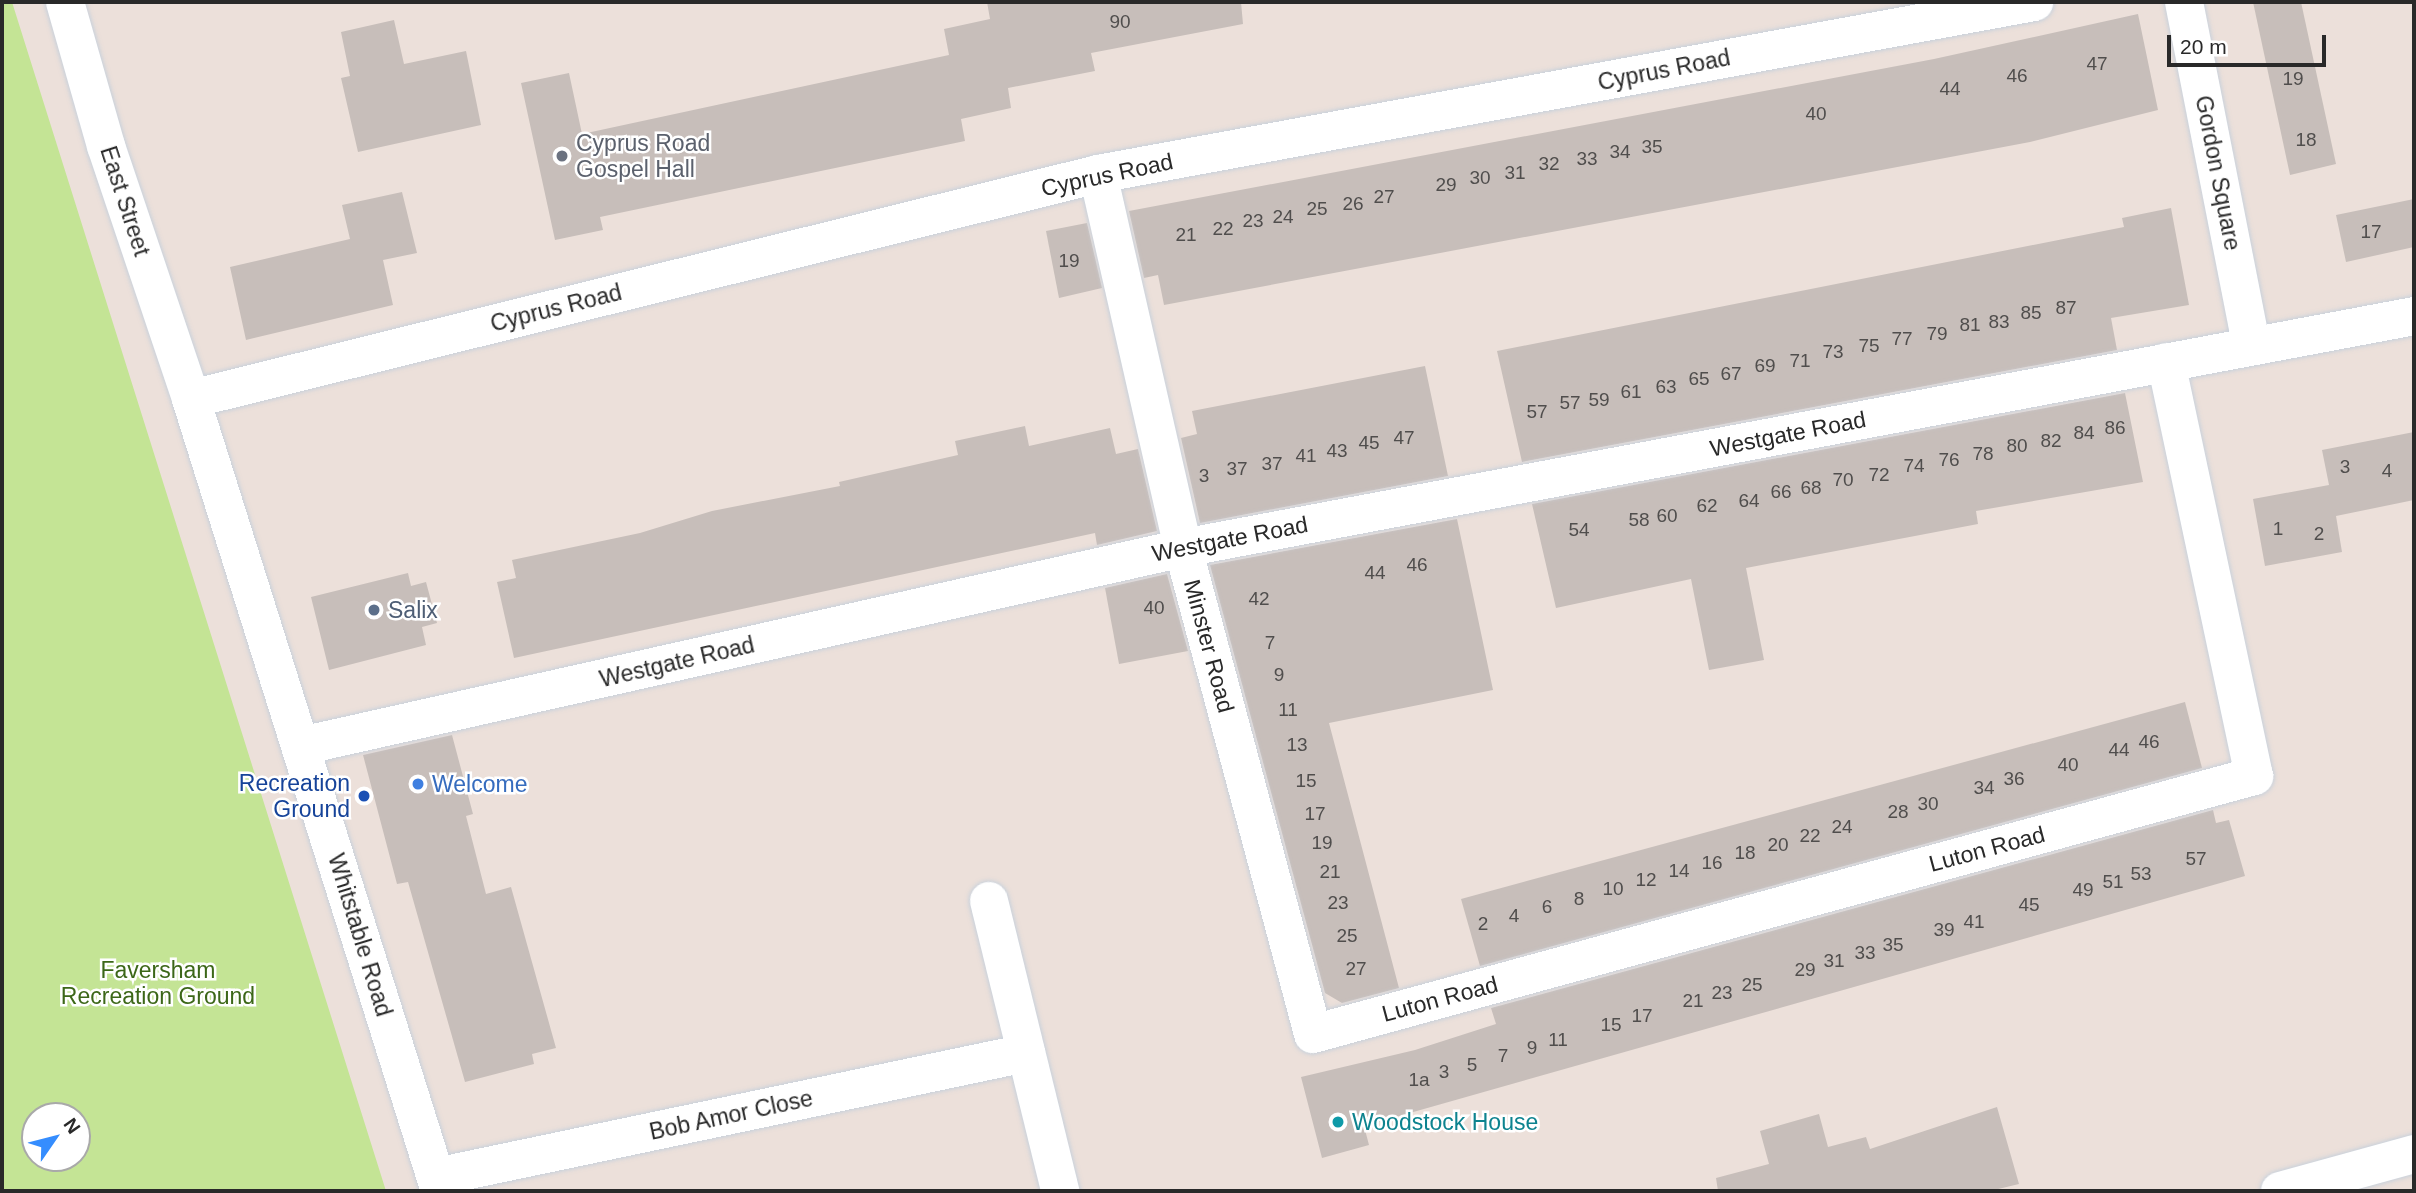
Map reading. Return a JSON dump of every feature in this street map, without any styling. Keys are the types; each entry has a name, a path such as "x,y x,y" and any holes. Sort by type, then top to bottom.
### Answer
{"street":[{"name":"East Street","path":"65,2 106,146 191,399"},
{"name":"Cyprus Road","path":"191,399 1098,174 2034,2"},
{"name":"Gordon Square","path":"2184,2 2251,345"},
{"name":"Minster Road","path":"1098,174 1183,548 1313,1034"},
{"path":"2166,362 2414,316"},
{"name":"Westgate Road","path":"301,746 1183,548 2166,362"},
{"name":"Luton Road","path":"1313,1034 2253,776 2166,362"},
{"name":"Whitstable Road","path":"191,399 438,1184"},
{"path":"989,901 1060,1191"},
{"name":"Bob Amor Close","path":"438,1184 1026,1053"},
{"path":"2280,1191 2414,1154"}],"green space":[{"name":"Faversham Recreation Ground","path":"2,2 12,2 386,1191 2,1191"}],"building":[{"path":"987,2 1241,2 1243,24 1091,53 1095,71 1008,88 1011,108 961,119 965,141 600,217 603,230 555,240 521,83 569,73 582,134 949,55 944,29 990,19"},
{"path":"2253,2 2301,2 2336,164 2290,175"},
{"path":"2138,14 2158,110 2030,142 1164,305 1158,275 1144,278 1129,211 1934,59"},
{"path":"394,20 404,64 466,51 481,125 358,152 341,78 350,76 341,32"},
{"path":"402,192 417,253 383,260 393,305 246,340 230,267 350,239 342,205"},
{"path":"2414,199 2414,247 2346,262 2336,215"},
{"path":"2171,208 2189,305 2111,318 2117,350 1522,462 1497,351 2124,227 2122,218"},
{"path":"1087,223 1102,288 1059,298 1046,231"},
{"path":"1425,366 1448,476 1200,523 1181,438 1197,434 1192,411"},
{"path":"2125,393 2143,482 1976,511 1978,524 1746,568 1764,660 1709,670 1691,579 1556,608 1532,504"},
{"path":"1025,426 1029,446 1110,428 1116,454 1138,449 1157,531 1097,545 1095,533 514,658 497,582 516,578 512,560 640,533 712,511 840,486 839,482 958,455 955,441"},
{"path":"2414,432 2414,500 2336,516 2342,552 2265,566 2253,499 2329,485 2322,450"},
{"path":"1457,519 1493,690 1329,723 1399,988 1342,1003 1325,993 1210,565"},
{"name":"Salix","path":"408,573 411,586 426,582 437,623 422,627 426,645 329,670 311,597"},
{"path":"1167,574 1188,651 1119,664 1105,588"},
{"path":"2185,702 2202,768 1480,966 1461,899"},
{"path":"452,735 473,814 466,816 486,894 511,887 556,1048 532,1054 534,1064 465,1082 408,882 397,884 363,755"},
{"path":"2213,810 2216,823 2229,820 2245,876 1364,1126 1369,1145 1322,1158 1301,1077 1415,1050 1496,1024 1491,1008"},
{"path":"1997,1107 2019,1184 1990,1191 1718,1191 1716,1178 1769,1164 1760,1131 1819,1114 1828,1147 1866,1137 1870,1149"}],"place":[{"name":"Cyprus Road Gospel Hall","path":"562,156"},
{"name":"Salix","path":"374,610"},
{"name":"Welcome","path":"418,784"},
{"name":"Recreation Ground","path":"364,796"},
{"name":"Woodstock House","path":"1338,1122"}]}
